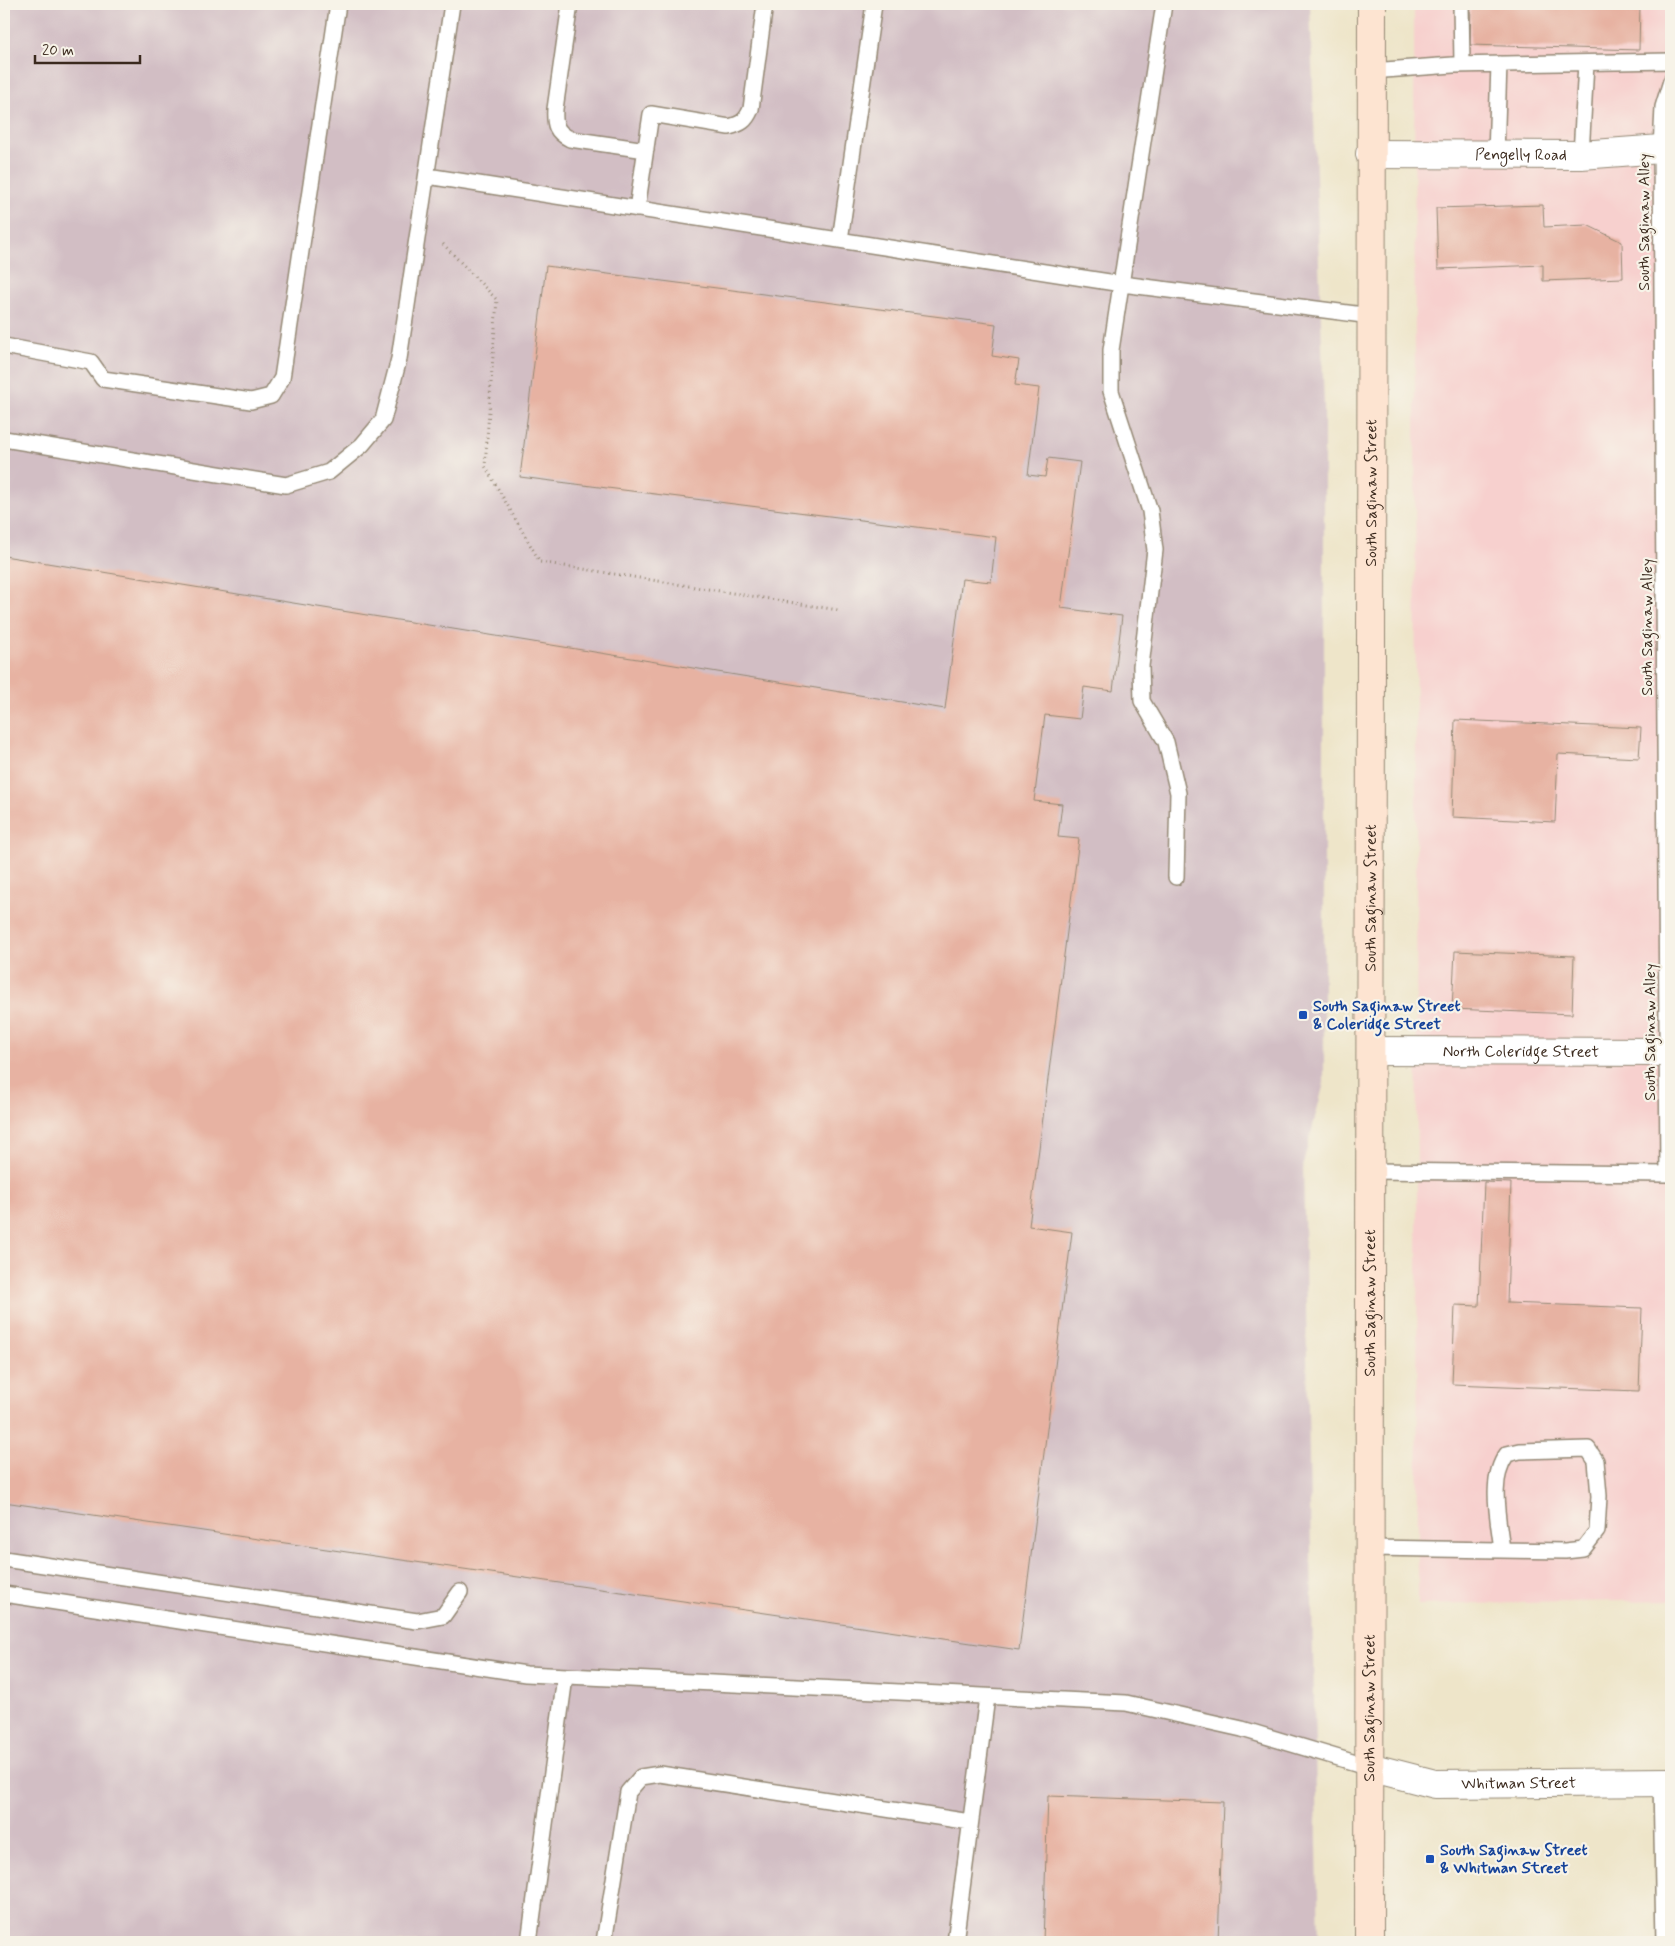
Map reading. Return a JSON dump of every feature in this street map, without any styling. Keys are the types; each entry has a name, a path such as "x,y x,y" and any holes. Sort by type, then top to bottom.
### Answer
{"main road":[{"name":"South Saginaw Street","path":"1369,1942 1372,1052 1372,316 1370,154 1372,4"}],"street":[{"name":"Pengelly Road","path":"1370,154 1581,155 1666,151"},
{"name":"North Coleridge Street","path":"1372,1052 1670,1052"},
{"name":"Whitman Street","path":"1369,1768 1435,1784 1666,1782"}],"lane":[{"path":"4,346 91,362 103,378 251,401 271,396 282,378 338,4"},
{"path":"4,439 286,485 329,472 362,445 383,420 400,359 452,4"},
{"path":"570,4 554,123 560,134 570,139 646,150"},
{"path":"637,209 651,114 729,127 741,124 748,118 751,109 765,4"},
{"path":"840,240 874,4"},
{"path":"1164,4 1111,350 1111,391 1150,511 1155,550 1140,666 1142,701 1166,742 1178,793 1176,877"},
{"path":"1461,4 1462,64"},
{"path":"1371,71 1462,64 1671,61"},
{"path":"1581,155 1586,62"},
{"path":"1496,155 1499,64"},
{"name":"South Saginaw Alley","path":"1371,1171 1668,1174 1670,1052 1666,151 1663,107 1671,81"},
{"path":"427,176 1122,284 1372,316"},
{"path":"1370,1548 1565,1551 1583,1549 1597,1531 1598,1513 1596,1460 1588,1449 1536,1450 1507,1454 1500,1462 1496,1482 1502,1550"},
{"path":"4,1559 417,1622 444,1616 460,1592"},
{"path":"4,1594 526,1674 1126,1703 1242,1729 1369,1768"},
{"path":"529,1942 565,1677"},
{"path":"955,1942 987,1696"},
{"path":"604,1942 628,1792 641,1777 660,1774 970,1822"},
{"path":"1664,1942 1666,1782"}],"path":[{"path":"442,243 497,300 485,466 540,562 838,610"}],"shaded area":[{"path":"4,4 1310,4 1324,406 1324,1083 1303,1164 1319,1942 4,1942"},
{"path":"1414,4 1671,4 1671,1600 1418,1605"}],"building":[{"path":"1471,4 1640,4 1639,50 1470,45"},
{"path":"1543,205 1544,227 1587,225 1622,242 1623,278 1543,281 1543,265 1438,269 1436,208"},
{"path":"546,266 996,324 992,356 1019,360 1015,385 1039,388 1028,475 1045,477 1048,458 1080,462 1061,608 1122,616 1113,691 1084,687 1080,719 1045,715 1034,801 1062,804 1058,837 1079,839 1029,1226 1072,1232 1019,1650 4,1502 4,556 945,709 962,579 991,582 996,537 520,477"},
{"path":"1455,720 1641,728 1639,758 1558,754 1555,822 1452,817"},
{"path":"1455,951 1574,956 1572,1014 1452,1009"},
{"path":"1484,1182 1511,1183 1507,1303 1642,1308 1639,1391 1452,1384 1455,1305 1479,1306"},
{"path":"1048,1796 1223,1802 1218,1942 1043,1942"}],"place":[{"name":"South Saginaw Street & Coleridge Street","path":"1303,1015"},
{"name":"South Saginaw Street & Whitman Street","path":"1430,1859"}]}
